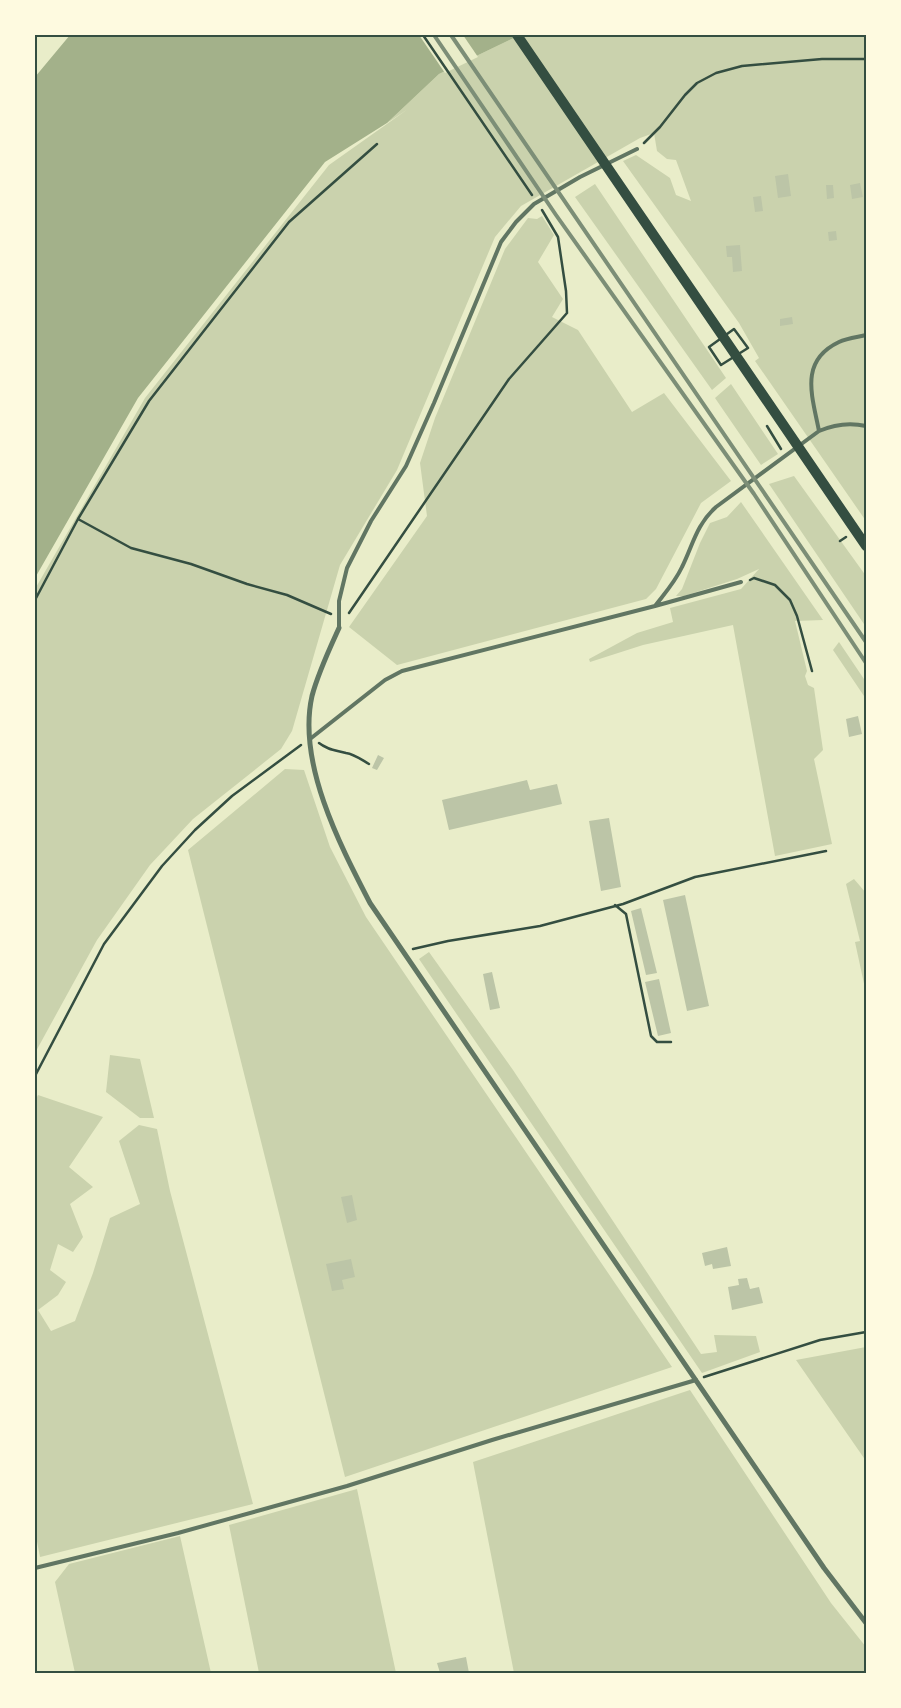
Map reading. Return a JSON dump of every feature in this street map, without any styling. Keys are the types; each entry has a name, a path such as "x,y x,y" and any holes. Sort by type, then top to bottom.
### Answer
{"main road":[{"path":"517,35 866,546"}],"street":[{"path":"339,628 323,664 312,697 309,740 322,794 341,847 370,903 824,1568 866,1623"}],"lane":[{"path":"339,628 339,601 347,568 371,520 406,466 501,242 516,222 534,204 580,177 637,149"},
{"path":"819,430 810,379 814,362 826,350 840,341 866,335"},
{"path":"655,606 672,586 705,516 738,489 785,457 819,430 832,425 853,423 866,426"},
{"path":"309,740 385,680 402,671 741,582"},
{"path":"35,1568 178,1533 347,1486 492,1440 696,1380"}],"path":[{"path":"423,35 532,195"},
{"path":"637,149 660,126 684,94 697,83 716,73 742,66 822,59 866,59"},
{"path":"35,600 78,519 148,401 289,222 377,144"},
{"path":"339,628 509,379 567,313 566,291 558,237 538,204"},
{"path":"734,329 748,348"},
{"path":"709,347 721,365"},
{"path":"78,519 131,548 191,564 247,584 287,595 339,619"},
{"path":"741,582 754,578 775,585 790,600 797,616 812,671"},
{"path":"35,1076 104,944 162,866 195,830 232,796 309,740"},
{"path":"319,743 336,752 348,753 369,764"},
{"path":"403,951 448,941 540,926 615,906 695,877 826,851"},
{"path":"615,906 626,914 651,1036 657,1042 670,1042"},
{"path":"696,1380 820,1340 866,1332"}],"shaded area":[{"path":"70,35 520,35 439,74 387,123 325,162 138,398 35,578 35,77"},
{"path":"520,35 866,35 866,521 755,361 759,358 739,323 623,161 636,155 670,178 676,195 691,201 676,160 667,159 657,151 654,133 640,138 521,206 495,237 397,470 340,565 292,731 281,749 193,819 150,865 97,940 35,1053 35,589 145,398 329,165 408,109 387,123 439,74"},
{"path":"595,184 726,378 712,390 575,197"},
{"path":"542,216 554,235 538,262 563,299 552,317 578,330 632,412 664,393 731,481 701,503 656,589 646,599 397,665 349,627 427,516 420,463 435,418 505,249 528,218 537,219"},
{"path":"731,384 778,454 761,465 715,398"},
{"path":"794,476 866,576 866,627 769,484"},
{"path":"741,502 823,620 795,621 807,671 805,676 808,685 814,688 823,750 814,759 832,844 775,856 733,625 643,645 590,662 589,659 637,633 673,622 670,608 741,589 759,569 737,579 684,596 676,596 682,589 710,523 727,517"},
{"path":"839,642 866,682 866,699 833,650"},
{"path":"285,769 304,770 330,847 366,917 672,1367 345,1477 188,850"},
{"path":"854,879 866,893 866,993 855,942 860,941 846,884"},
{"path":"429,952 513,1070 701,1354 717,1352 714,1335 756,1336 760,1352 702,1373 419,959"},
{"path":"110,1055 140,1059 154,1118 140,1118 106,1092"},
{"path":"38,1095 103,1117 69,1167 93,1187 70,1204 83,1237 73,1252 58,1244 50,1270 66,1282 58,1295 38,1310 51,1331 75,1321 93,1273 110,1218 140,1204 119,1141 139,1125 157,1129 170,1191 253,1504 40,1557 35,1531 35,1101"},
{"path":"866,1347 866,1461 796,1360"},
{"path":"690,1390 831,1603 866,1647 866,1673 514,1673 473,1462"},
{"path":"357,1489 396,1673 259,1673 229,1525"},
{"path":"180,1536 211,1673 75,1673 55,1582 69,1564"}],"pier":[{"path":"419,35 463,35 478,57 445,73"}],"building":[{"path":"788,174 791,196 778,198 775,176"},
{"path":"860,183 863,197 852,199 850,185"},
{"path":"826,185 833,185 834,198 827,199"},
{"path":"761,196 763,211 755,212 753,197"},
{"path":"836,231 837,240 829,241 828,232"},
{"path":"740,245 742,271 733,272 732,257 727,257 726,246"},
{"path":"792,317 793,324 780,326 780,319"},
{"path":"858,716 862,734 849,737 846,719"},
{"path":"378,755 384,758 377,770 372,768"},
{"path":"527,780 530,790 557,784 562,804 449,830 442,800"},
{"path":"609,818 621,887 601,891 589,821"},
{"path":"685,895 709,1006 687,1011 663,900"},
{"path":"641,908 657,973 646,975 631,911"},
{"path":"492,972 500,1008 490,1010 483,974"},
{"path":"659,979 671,1033 658,1036 645,982"},
{"path":"352,1195 357,1220 347,1223 341,1197"},
{"path":"727,1247 731,1266 713,1269 712,1264 705,1266 702,1253"},
{"path":"351,1259 355,1277 342,1280 344,1289 332,1291 326,1264"},
{"path":"747,1278 750,1289 759,1287 763,1303 732,1310 728,1287 739,1285 738,1279"},
{"path":"466,1657 469,1673 440,1673 437,1663"}],"railway":[{"path":"434,35 556,215 754,494 866,663"},
{"path":"451,35 866,642"}]}
